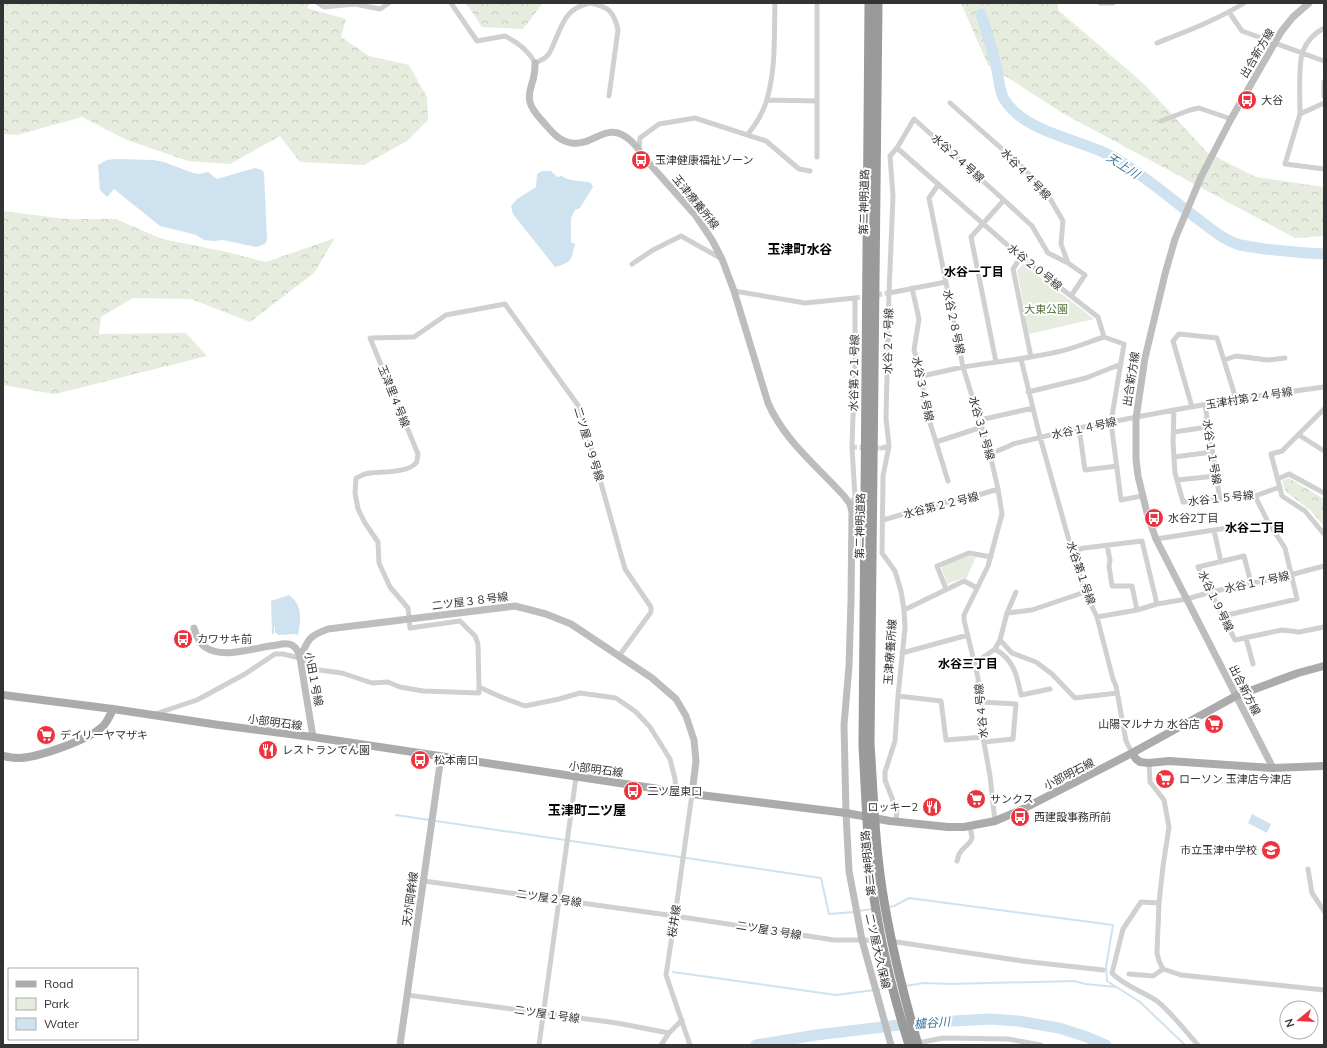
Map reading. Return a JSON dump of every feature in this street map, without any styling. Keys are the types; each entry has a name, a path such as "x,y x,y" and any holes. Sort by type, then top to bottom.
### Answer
{"highway":[{"name":"第二神明道路","path":"869,3 863,745 871,808"},
{"name":"第二神明道路","path":"878,3 870,744 871,808 872,826 879,865 884,951 895,1001 909,1045"},
{"name":"第二神明道路","path":"880,902 918,1045"}],"main road":[{"name":"小部明石線","path":"3,696 114,709 313,737 692,794 948,827 970,826 995,821 1066,788 1236,696 1298,673 1324,666"},
{"path":"3,756 18,758 37,756 70,744 88,736 102,727 114,709"},
{"path":"1132,753 1140,762 1169,761 1273,768 1324,766"}],"street":[{"path":"318,3 324,7 355,4 380,9 389,3"},
{"path":"452,3 477,41 505,36 521,47 531,56 535,63 545,58 549,54 561,26 567,15 573,9 581,4 590,3 608,8 616,21 618,30 609,96"},
{"path":"748,134 757,122 767,100 773,75 775,3"},
{"path":"817,3 817,157"},
{"path":"1100,3 1113,3"},
{"path":"1157,43 1203,25 1244,3"},
{"name":"出合新方線","path":"1273,768 1156,539 1142,496 1136,459 1136,418 1141,382 1165,274 1178,231 1190,202 1201,177 1231,119 1276,43 1293,17 1308,3"},
{"path":"1229,12 1242,31 1324,60"},
{"path":"1324,28 1311,39 1302,52 1300,73 1300,114 1284,164 1324,169"},
{"name":"玉津療養所線","path":"535,63 534,76 530,90 532,109 556,137 572,143 581,143 608,132 626,136 639,149 640,153 696,216 712,240 722,259 734,291 773,415 788,437 850,504"},
{"path":"1324,82 1324,96"},
{"path":"767,100 817,101"},
{"name":"水谷４４号線","path":"950,103 1018,164 1048,195 1063,221 1061,244 1068,263"},
{"path":"1300,114 1324,103"},
{"path":"1161,121 1199,108 1231,119"},
{"path":"639,149 640,138 659,124 695,118 766,141 799,169 810,171"},
{"name":"水谷２４号線","path":"889,293 893,196 890,156 897,148 914,119 1004,200"},
{"name":"水谷２０号線","path":"897,148 1021,257 1098,316 1104,336"},
{"name":"水谷２８号線","path":"938,185 929,198 963,367 1022,360 1059,352 1104,336"},
{"path":"996,362 971,237 1004,200 1032,226 1048,253 1068,263 1085,275 1071,296"},
{"path":"632,264 653,250 681,236 722,259"},
{"path":"1021,257 1013,269 1031,357"},
{"name":"水谷２７号線","path":"889,446 886,418 889,293 946,282"},
{"name":"水谷３４号線","path":"912,288 919,319 914,350 922,376 924,404 948,480"},
{"name":"水谷第２１号線","path":"734,291 805,303 855,298 855,400 852,447 855,497 850,504"},
{"name":"二ツ屋３９号線","path":"370,338 414,337 446,315 505,304 580,408 625,569 651,607 651,612 619,656"},
{"path":"1192,407 1173,341 1179,334 1217,338 1236,399"},
{"path":"1104,336 1124,344 1111,422 1121,500 1142,496"},
{"name":"玉津里４号線","path":"370,338 418,454 417,461 414,465 408,468 396,471 364,474 356,478 355,493 358,509 364,523 378,542 379,563 390,587 408,608 410,619"},
{"path":"1224,360 1236,356 1268,360 1285,358"},
{"name":"水谷第１号線","path":"1022,360 1028,392 1040,437 1072,551 1085,592 1097,617 1117,693 1126,741 1132,753"},
{"path":"1028,392 1086,378 1121,364"},
{"path":"922,376 963,367"},
{"name":"水谷３１号線","path":"963,367 990,454 998,490"},
{"name":"玉津村第２４号線","path":"1174,410 1236,399 1324,387"},
{"name":"水谷１１号線","path":"1205,405 1220,500"},
{"path":"980,420 1033,408"},
{"path":"1324,409 1282,451 1271,454 1282,496 1305,511 1324,534"},
{"name":"水谷１４号線","path":"990,454 1008,448 1013,444 1040,437 1174,410"},
{"name":"水谷１５号線","path":"1174,410 1174,457 1177,480 1183,502 1255,496 1280,487"},
{"path":"936,442 982,427"},
{"path":"1174,432 1208,427"},
{"path":"1079,428 1086,470 1116,466"},
{"path":"1298,435 1324,451"},
{"path":"882,448 889,446"},
{"name":"玉津療養所線","path":"889,446 884,476 882,552 895,571 901,591 905,628 895,742 885,772 885,780 897,811 896,821"},
{"path":"1174,457 1212,452"},
{"path":"1278,479 1289,474 1324,493"},
{"path":"1177,480 1216,476"},
{"name":"水谷第２２号線","path":"883,520 938,504 972,498 998,490"},
{"name":"水谷４号線","path":"995,821 990,776 983,740 978,678 964,615 991,557 1002,514 998,490"},
{"path":"1223,616 1297,598 1290,575 1285,548 1268,522 1255,496"},
{"path":"846,813 844,724 848,666 852,551 852,512 850,504"},
{"path":"1156,539 1268,522"},
{"path":"1214,530 1221,562"},
{"path":"1072,551 1084,548 1142,541 1157,604"},
{"path":"1107,545 1112,586 1132,586 1137,610"},
{"path":"946,589 937,566 969,553 991,557"},
{"name":"水谷１９号線","path":"1251,583 1244,556 1198,567 1235,640 1282,630 1299,632 1324,627"},
{"name":"水谷１７号線","path":"1097,617 1187,599 1324,566"},
{"path":"904,610 964,581 977,588"},
{"path":"975,663 995,649 1000,640 1007,613 1016,592"},
{"path":"1007,613 1032,610 1085,592"},
{"name":"二ツ屋３８号線","path":"301,659 306,642 314,634 328,629 515,606 546,614 570,624 619,656 652,678 676,699 686,716 694,740 696,761 692,794"},
{"path":"152,715 197,700 245,674 275,654 283,654 301,659 319,670 342,673 372,683 388,682 400,687 423,691 479,693 478,644 475,636 468,628 460,621 410,628 410,619"},
{"name":"小田１号線","path":"194,628 200,642 204,647 221,653 286,644 291,645 298,651 301,659 313,737"},
{"path":"902,653 968,635"},
{"path":"1246,638 1253,664"},
{"path":"1000,640 1012,653 1036,662 1052,674 1075,698 1117,693"},
{"path":"995,649 1005,654 1016,671 1021,695 1050,688"},
{"path":"479,687 525,706 580,693 616,698 636,712 650,727 670,759 675,779 676,791"},
{"path":"898,696 940,701 946,740 1013,740 1016,704 981,702"},
{"name":"天が岡幹線","path":"400,1045 442,757"},
{"path":"1149,762 1150,782 1164,800 1169,827 1159,903 1156,953 1163,969 1181,975 1324,990"},
{"path":"539,1045 576,777"},
{"name":"桜井線","path":"690,1045 666,975 692,794"},
{"name":"二ツ屋大久保線","path":"846,813 849,871 862,940 891,1045"},
{"path":"957,861 959,854 972,838 970,826"},
{"path":"1308,869 1312,894 1324,912"},
{"name":"二ツ屋２号線","path":"424,881 675,916"},
{"path":"1159,903 1141,902 1123,928 1112,973 1119,980 1156,1001 1198,1045"},
{"name":"二ツ屋３号線","path":"675,916 834,940 897,941 1022,961 1102,970"},
{"path":"1129,974 1153,976 1163,969"},
{"name":"二ツ屋１号線","path":"407,995 543,1013 669,1033"},
{"path":"661,1045 669,1033 682,1020"},
{"path":"937,1045 943,1038"},
{"path":"909,1045 943,1038 1008,1039 1040,1045"}],"green space":[{"path":"3,3 309,3 307,8 346,19 341,37 369,56 409,65 427,97 428,120 407,141 364,165 300,162 280,136 230,164 188,161 127,140 82,117 17,135 3,134"},
{"path":"466,3 543,3 523,29 482,27"},
{"path":"961,3 1058,3 1058,10 1142,82 1208,153 1256,177 1324,187 1324,236 1295,238 1064,114 988,65"},
{"path":"3,211 66,219 116,219 162,239 227,252 266,262 335,238 314,273 250,322 191,299 133,298 101,317 99,334 186,333 207,356 55,394 3,385"},
{"name":"大東公園","path":"1023,264 1094,319 1029,334 1017,271"},
{"path":"1289,478 1324,499 1324,526 1310,510 1286,492 1282,481"},
{"path":"968,556 976,557 966,579 963,578 947,584 942,566"}],"water":[{"path":"107,160 153,160 164,162 193,173 199,174 208,172 217,179 255,168 262,170 264,173 267,240 265,244 256,247 223,240 204,240 196,235 160,226 114,189 107,197 100,190 98,165"},
{"path":"542,171 551,171 557,177 562,176 569,179 591,183 593,187 580,208 575,210 571,218 571,242 575,244 570,260 565,264 555,267 513,214 511,206 517,199 536,187 537,174"},
{"path":"289,595 294,599 299,609 300,619 298,636 296,634 278,635 275,633 275,626 274,634 272,634 271,601"},
{"path":"1252,814 1271,824 1267,833 1248,823"}],"waterway":[{"name":"天上川","path":"981,14 994,56 1002,96 1013,111 1040,128 1102,151 1115,158 1147,180 1213,230 1234,243 1266,249 1324,254"},
{"path":"396,815 821,878 829,914 854,912"},
{"path":"888,907 894,906 909,898 1113,925 1106,967 1107,981 1140,1002 1185,1045"},
{"path":"859,911 872,909"},
{"path":"673,972 836,995 890,988"},
{"path":"905,986 924,983 951,984 1074,981 1085,984 1116,987"},
{"name":"櫨谷川","path":"756,1045 816,1035 916,1023 990,1019 1018,1021 1059,1028 1106,1045"}],"tunnel":[{"path":"855,298 889,293"},
{"path":"852,447 882,448"}],"place":[{"name":"大谷","path":"1247,100"},
{"name":"玉津健康福祉ゾーン","path":"641,160"},
{"name":"水谷2丁目","path":"1154,518"},
{"name":"カワサキ前","path":"183,639"},
{"name":"山陽マルナカ 水谷店","path":"1214,724"},
{"name":"デイリーヤマザキ","path":"46,735"},
{"name":"レストランでん園","path":"268,750"},
{"name":"松本南口","path":"420,760"},
{"name":"ローソン 玉津店今津店","path":"1165,779"},
{"name":"二ツ屋東口","path":"633,791"},
{"name":"サンクス","path":"976,799"},
{"name":"ロッキー2","path":"932,807"},
{"name":"西建設事務所前","path":"1020,817"},
{"name":"市立玉津中学校","path":"1271,850"}],"district":[{"name":"玉津町水谷","path":"800,249"},
{"name":"水谷一丁目","path":"974,272"},
{"name":"水谷二丁目","path":"1255,528"},
{"name":"水谷三丁目","path":"968,664"},
{"name":"玉津町二ツ屋","path":"587,810"}]}
